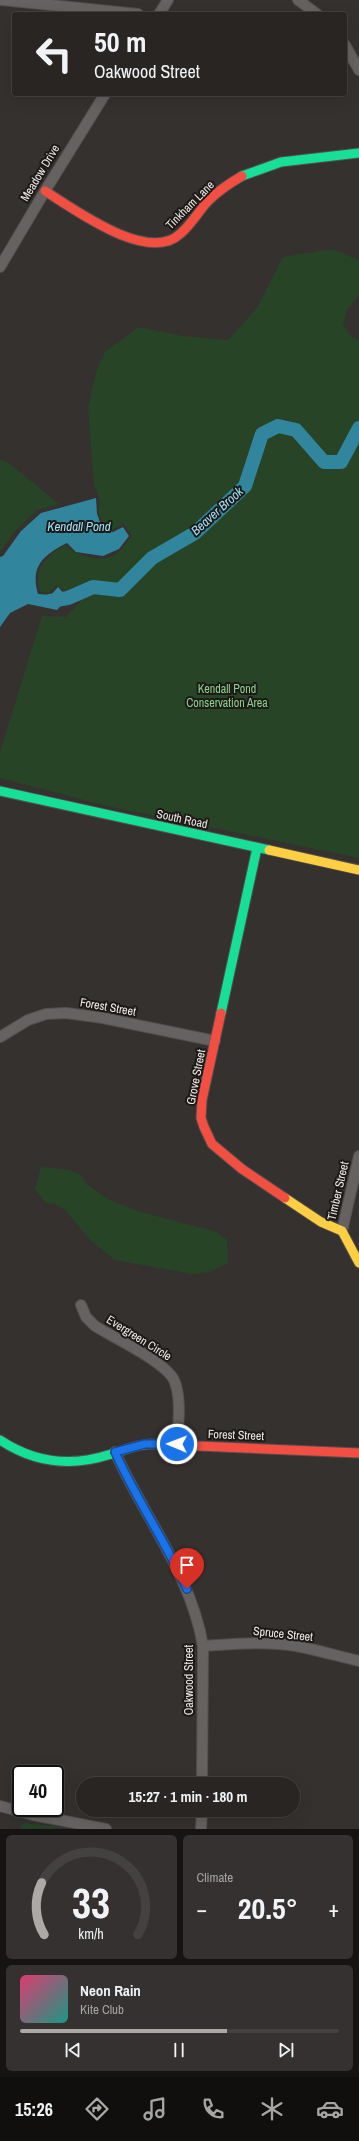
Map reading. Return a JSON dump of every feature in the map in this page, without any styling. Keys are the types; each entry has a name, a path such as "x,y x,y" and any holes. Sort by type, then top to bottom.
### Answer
{"street":[{"path":"2,0 119,12"},
{"path":"160,12 168,0"},
{"path":"298,0 314,12"},
{"path":"347,49 359,70"},
{"name":"Meadow Drive","path":"0,267 44,190 104,96"},
{"name":"Tinkham Lane","path":"44,190 111,230 128,238 146,243 169,242 180,235 212,197 227,185 259,167 295,158 359,153"},
{"name":"South Road","path":"0,791 359,870"},
{"name":"Grove Street","path":"257,848 201,1109 204,1127 212,1144 242,1169 321,1222 342,1231"},
{"name":"Forest Street","path":"0,1037 28,1020 46,1014 66,1013 103,1018 215,1041"},
{"name":"Timber Street","path":"342,1231 359,1156"},
{"path":"342,1231 359,1263"},
{"name":"Evergreen Circle","path":"80,1305 86,1317 95,1326 167,1371 176,1388 178,1407 177,1444"},
{"name":"Forest Street","path":"0,1440 17,1451 34,1458 53,1462 72,1463 90,1460 145,1444 177,1444 359,1453"},
{"name":"Oakwood Street","path":"115,1452 126,1476 176,1564 187,1589 203,1646 202,1777"},
{"name":"Spruce Street","path":"203,1646 255,1643 282,1644 308,1648 359,1662"},
{"path":"0,1806 32,1815 106,1829"},
{"path":"201,1829 202,1817"}],"green space":[{"name":"Kendall Pond Conservation Area","path":"332,249 359,260 359,295 347,310 343,324 351,337 359,340 359,858 107,806 0,778 0,752 42,616 66,617 80,602 57,585 49,593 40,592 38,576 42,564 52,554 65,545 84,556 92,558 107,558 120,551 132,536 124,524 113,529 105,528 99,514 99,497 94,485 88,408 97,369 105,352 139,327 182,336 228,340 257,308 283,257"},
{"path":"0,459 10,464 59,504 37,510 16,530 0,551"},
{"path":"41,1167 69,1170 81,1175 86,1184 110,1200 137,1211 217,1232 227,1240 228,1263 209,1272 193,1274 115,1260 91,1241 65,1210 55,1204 46,1203 35,1189"},
{"path":"23,1823 68,1828 20,1829"}],"water":[{"name":"Kendall Pond","path":"96,498 97,514 103,530 113,532 123,527 129,536 119,549 103,556 76,552 67,543 51,552 40,563 37,569 36,585 38,594 51,595 58,587 68,598 57,610 28,604 10,613 0,627 0,557 3,556 21,531 41,513"}],"waterway":[{"name":"Beaver Brook","path":"50,601 68,598 93,587 120,590 152,558 195,533 245,486 262,434 278,426 296,430 324,462 341,462 359,428"}],"traffic: fast":[{"path":"242,176 281,162 359,153"},
{"path":"0,791 269,850"},
{"path":"221,1013 257,848"},
{"path":"0,1440 25,1453 39,1458 66,1461 94,1459 135,1446 152,1444"}],"traffic: slow":[{"path":"269,850 359,870"},
{"path":"285,1198 321,1222 342,1231 359,1263"}],"traffic: jam":[{"path":"45,191 74,210 111,230 131,238 149,242 166,242 180,234 191,223 208,201 216,194 242,176"},
{"path":"221,1013 202,1100 201,1118 204,1127 212,1144 242,1169 285,1198"},
{"path":"152,1444 359,1453"}],"route":[{"path":"177,1444 135,1445 115,1452 126,1476 176,1564 187,1589"}]}
